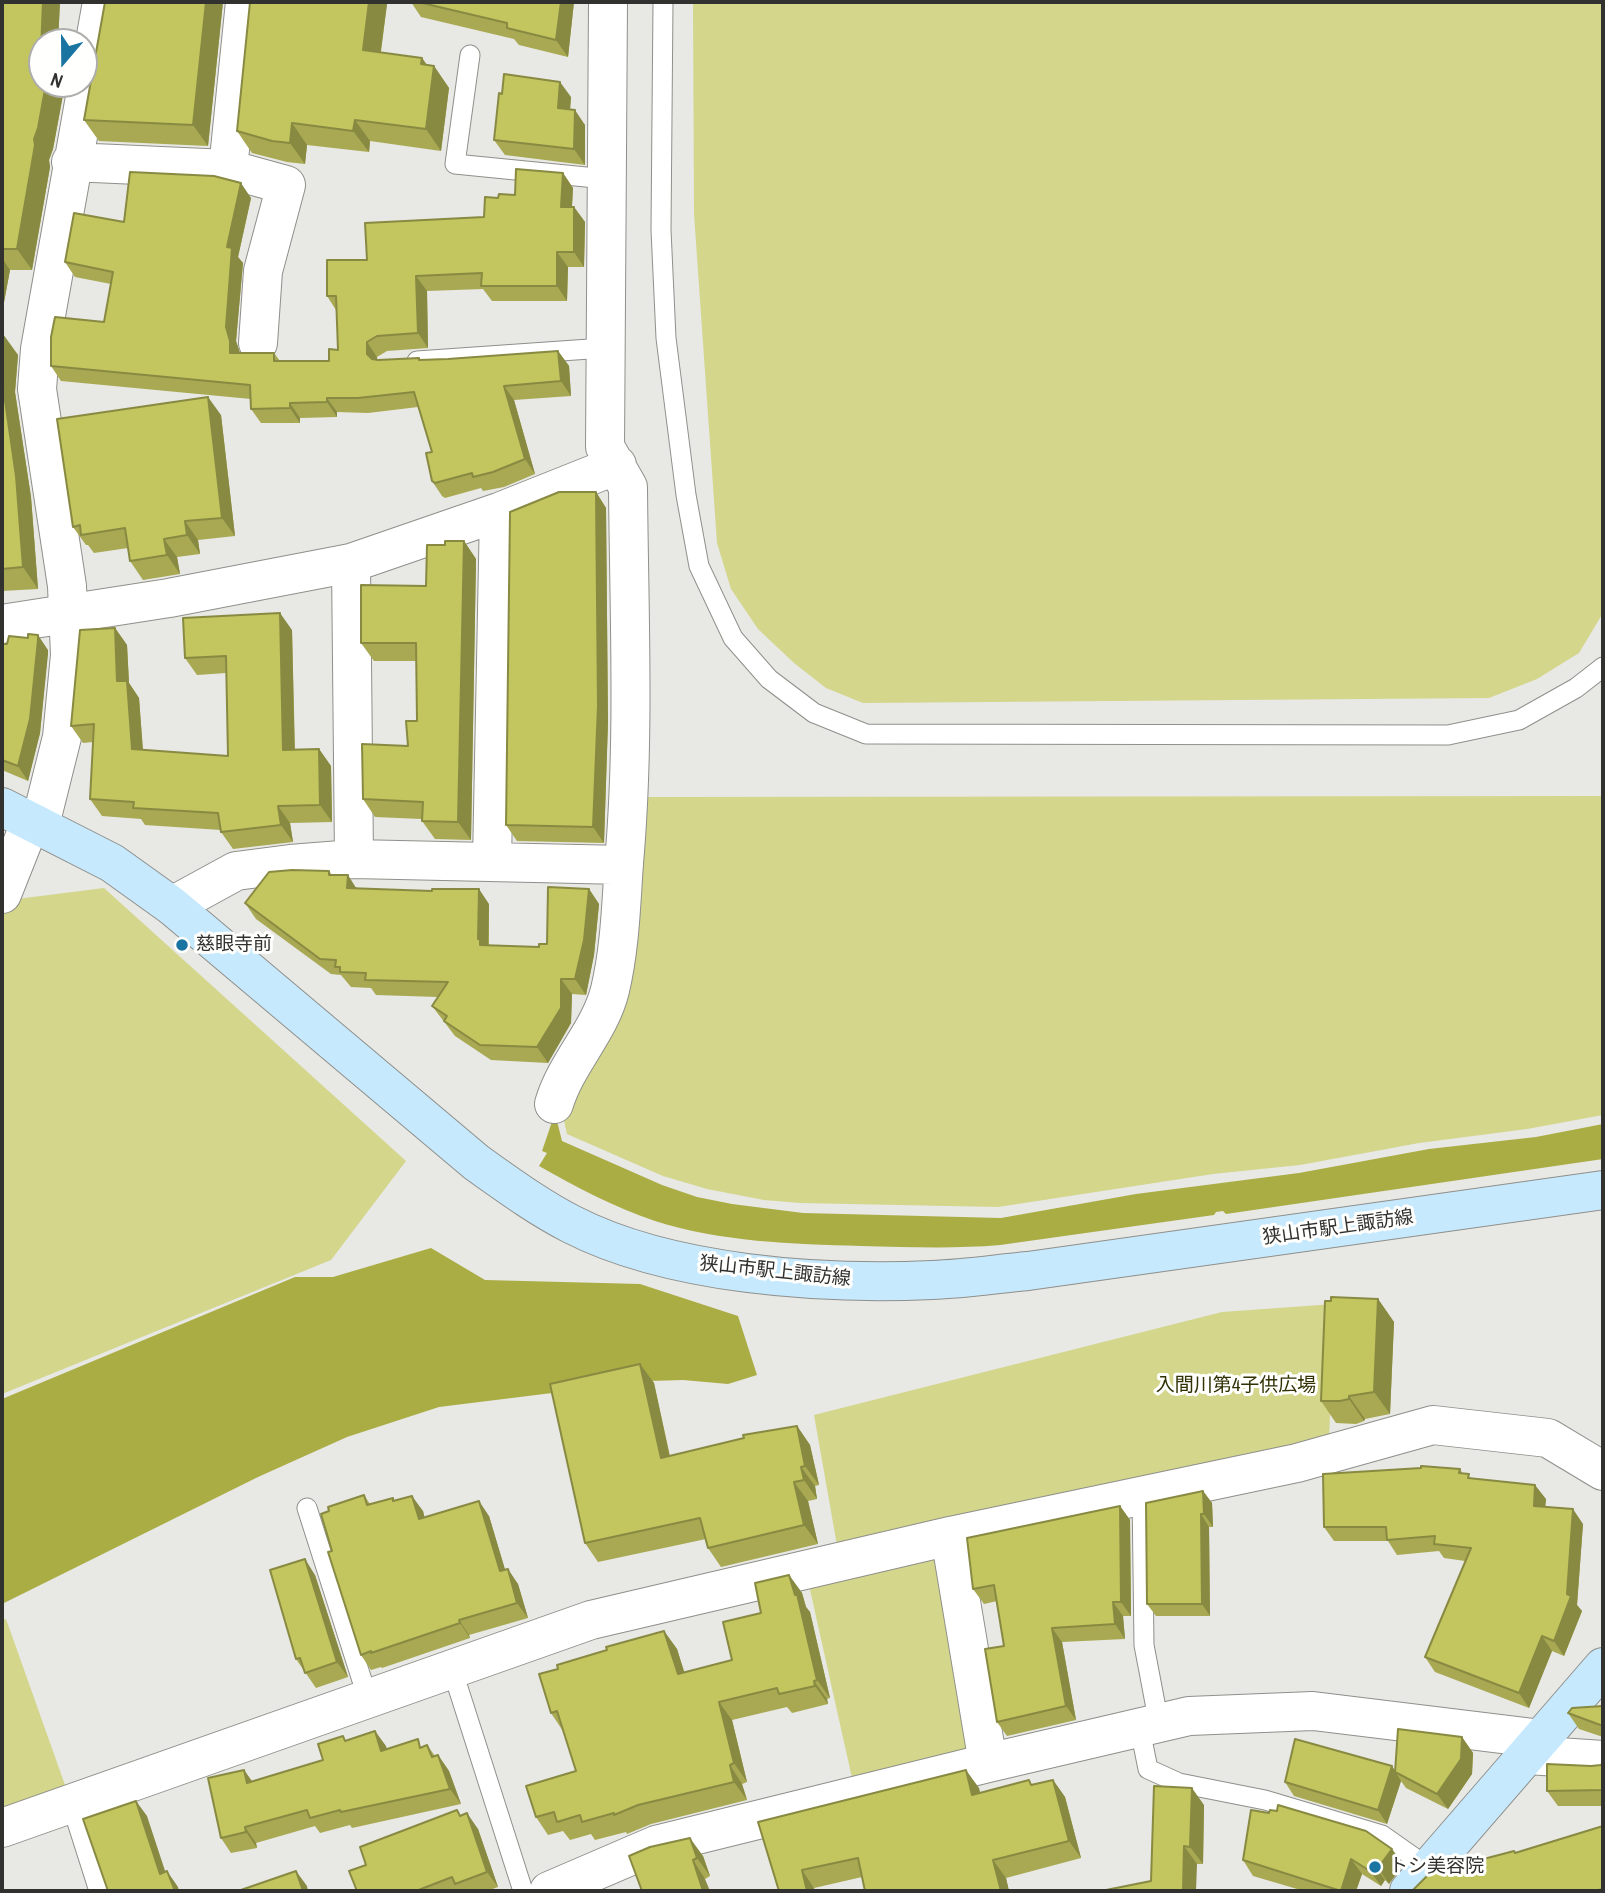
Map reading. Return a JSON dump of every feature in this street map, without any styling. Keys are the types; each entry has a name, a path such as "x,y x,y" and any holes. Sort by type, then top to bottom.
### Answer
{"street":[{"path":"2,894 24,818 62,737 70,655 67,586 37,389 40,349 71,162 102,2"},
{"path":"228,169 245,2"},
{"path":"554,1104 558,1088 595,1025 609,994 620,932 631,787 628,487 605,447 608,2"},
{"path":"71,162 228,169 286,185 263,271 258,343"},
{"path":"2,624 257,582 351,563 499,512 617,465"},
{"path":"492,861 499,512"},
{"path":"351,563 354,859"},
{"name":"狭山市駅上諏訪線","path":"24,818 112,863 173,906 477,1163 524,1197 573,1225 623,1245 679,1262 748,1273 852,1280 933,1280 1028,1271 1603,1190"},
{"path":"173,906 236,871 354,859 624,865"},
{"path":"2,1828 592,1620 950,1536 1297,1463 1433,1426 1548,1438 1603,1471"},
{"path":"950,1536 988,1763"},
{"path":"1419,1880 1603,1667"},
{"path":"549,1891 656,1845 1189,1716 1314,1710 1603,1760"}],"lane":[{"path":"663,2 661,230 666,338 686,495 699,566 733,638 769,679 814,713 866,734 1448,735 1519,720 1576,688 1603,667"},
{"path":"470,55 456,164 606,179"},
{"path":"402,362 604,348"},
{"path":"1142,1495 1144,1645 1150,1727 1148,1769 1179,1783 1265,1800 1382,1835 1419,1880"},
{"path":"307,1508 368,1699"},
{"path":"452,1670 523,1891"},
{"path":"71,1803 99,1891"}],"green space":[{"path":"693,2 1603,2 1603,613 1579,653 1537,679 1489,698 863,703 826,688 758,629 731,589 717,543 694,214"},
{"path":"1603,796 1603,1115 1527,1129 1419,1143 1300,1165 1213,1174 998,1207 764,1200 707,1189 663,1176 567,1134 562,1112 615,1010 641,797"},
{"path":"104,888 406,1161 331,1260 2,1394 2,918 9,900"},
{"name":"入間川第4子供広場","path":"1334,1304 1329,1442 838,1551 814,1415 1222,1312"},
{"path":"927,1554 939,1564 973,1739 964,1756 852,1778 809,1585"},
{"path":"6,1619 65,1785 2,1809 2,1620"}],"shaded area":[{"path":"555,1113 562,1141 662,1185 697,1197 732,1204 803,1213 1001,1218 1136,1194 1299,1173 1429,1149 1536,1137 1603,1124 1603,1159 1226,1214 1223,1211 1214,1215 1000,1245 931,1247 809,1244 731,1238 680,1228 655,1221 581,1189 539,1166 547,1153 542,1151"},
{"path":"431,1248 485,1280 640,1284 738,1316 757,1375 728,1384 683,1380 649,1381 439,1407 347,1437 258,1477 2,1604 2,1399 295,1277 333,1277"}],"building":[{"path":"2,2 43,2 42,28 28,28 28,98 43,98 34,139 17,249 2,249"},
{"path":"105,2 206,2 193,125 84,120 88,98 98,98 98,41"},
{"path":"250,2 369,2 363,50 422,58 421,64 434,66 426,129 355,120 353,131 292,123 290,143 237,131"},
{"path":"418,2 561,2 556,40 507,28 507,23"},
{"path":"504,74 560,82 558,108 575,110 574,149 494,140"},
{"path":"516,169 563,173 561,207 574,207 574,252 557,252 557,286 481,286 482,273 416,276 418,333 377,336 367,342 367,354 378,360 419,360 558,351 561,381 504,386 525,459 493,472 473,477 472,473 435,483 432,481 426,453 432,452 414,392 358,398 327,398 327,402 290,403 290,408 251,409 250,385 51,366 51,337 55,317 104,322 113,272 65,262 74,213 124,222 130,172 214,176 241,183 227,247 232,248 226,327 230,353 274,353 274,361 329,361 329,349 338,350 336,296 327,296 327,260 367,260 365,223 484,217 485,197 515,195"},
{"path":"2,380 16,476 23,567 2,569"},
{"path":"208,397 222,518 185,521 187,535 164,539 167,555 130,561 125,528 81,535 80,525 73,527 57,419"},
{"path":"559,492 596,492 598,706 593,827 506,825 510,512"},
{"path":"445,541 464,541 458,822 422,821 423,802 363,799 362,744 408,746 406,721 417,721 416,643 361,643 361,585 426,586 427,545 445,545"},
{"path":"280,613 283,750 319,749 320,805 278,806 281,825 221,832 218,813 133,808 134,802 90,799 94,724 71,726 80,630 115,628 117,681 127,681 132,749 228,756 226,656 185,658 183,618"},
{"path":"28,634 38,635 38,640 30,719 18,766 2,760 2,644 7,644 9,636 28,638"},
{"path":"329,871 329,875 348,875 347,888 432,891 479,889 480,945 539,947 539,944 547,944 548,887 589,889 584,940 575,979 561,979 561,1008 537,1047 480,1045 444,1021 447,1016 432,1006 448,982 365,980 366,973 340,972 340,967 335,967 336,960 320,959 245,903 269,872"},
{"path":"1331,1297 1378,1299 1374,1392 1349,1396 1349,1399 1340,1401 1321,1401 1325,1301 1331,1301"},
{"path":"640,1364 661,1458 744,1438 743,1435 797,1426 805,1466 801,1467 804,1480 794,1482 804,1525 708,1548 700,1518 585,1543 550,1384"},
{"path":"1421,1466 1460,1469 1459,1473 1469,1474 1468,1478 1535,1485 1534,1506 1573,1509 1567,1594 1571,1596 1554,1641 1542,1636 1519,1693 1425,1657 1471,1548 1434,1544 1435,1536 1387,1540 1386,1527 1324,1527 1323,1474"},
{"path":"1203,1491 1202,1604 1147,1604 1146,1503"},
{"path":"364,1495 367,1505 412,1496 419,1519 479,1501 500,1571 508,1569 517,1603 459,1620 460,1623 361,1655 328,1552 332,1551 321,1514 329,1511 328,1507"},
{"path":"1120,1506 1121,1602 1113,1602 1115,1624 1052,1628 1066,1706 997,1722 985,1649 1004,1646 994,1585 973,1589 967,1538"},
{"path":"305,1559 337,1662 305,1673 300,1658 296,1659 270,1570"},
{"path":"789,1575 795,1595 797,1594 817,1680 814,1681 815,1686 779,1694 777,1688 719,1702 734,1763 730,1765 734,1782 638,1805 614,1815 582,1822 580,1815 557,1822 554,1812 536,1817 526,1786 576,1771 557,1711 551,1713 539,1674 558,1669 557,1665 607,1650 606,1647 664,1631 678,1674 732,1660 723,1622 761,1613 755,1583"},
{"path":"1603,1706 1603,1726 1568,1713 1572,1708"},
{"path":"1398,1729 1462,1737 1461,1759 1437,1794 1395,1772"},
{"path":"375,1731 381,1751 418,1739 420,1748 427,1745 432,1757 438,1755 450,1789 310,1818 307,1810 245,1827 246,1832 221,1838 208,1778 244,1770 247,1783 323,1760 318,1744 343,1736 345,1741"},
{"path":"1295,1739 1392,1766 1378,1810 1285,1782"},
{"path":"1603,1763 1603,1790 1547,1791 1547,1764 1591,1766"},
{"path":"966,1770 972,1795 1029,1780 1031,1785 1053,1780 1069,1841 993,1860 1001,1891 865,1891 858,1858 802,1870 807,1891 779,1891 758,1822"},
{"path":"1154,1786 1192,1788 1190,1847 1184,1846 1183,1891 1101,1891 1151,1881"},
{"path":"136,1801 160,1874 167,1871 175,1891 108,1891 83,1819"},
{"path":"1278,1805 1366,1831 1392,1849 1378,1868 1374,1865 1370,1871 1351,1859 1341,1891 1243,1860 1251,1810 1269,1813 1270,1810 1277,1811"},
{"path":"457,1810 460,1816 467,1813 487,1872 455,1884 452,1877 416,1891 357,1891 349,1871 366,1865 360,1847"},
{"path":"1603,1826 1603,1889 1412,1891 1433,1870 1475,1858 1476,1861 1514,1851 1515,1853"},
{"path":"690,1838 697,1858 693,1860 703,1891 642,1891 629,1856 650,1847"},
{"path":"296,1871 303,1891 238,1891"}],"place":[{"name":"慈眼寺前","path":"182,945"},
{"name":"トシ美容院","path":"1375,1867"}]}
